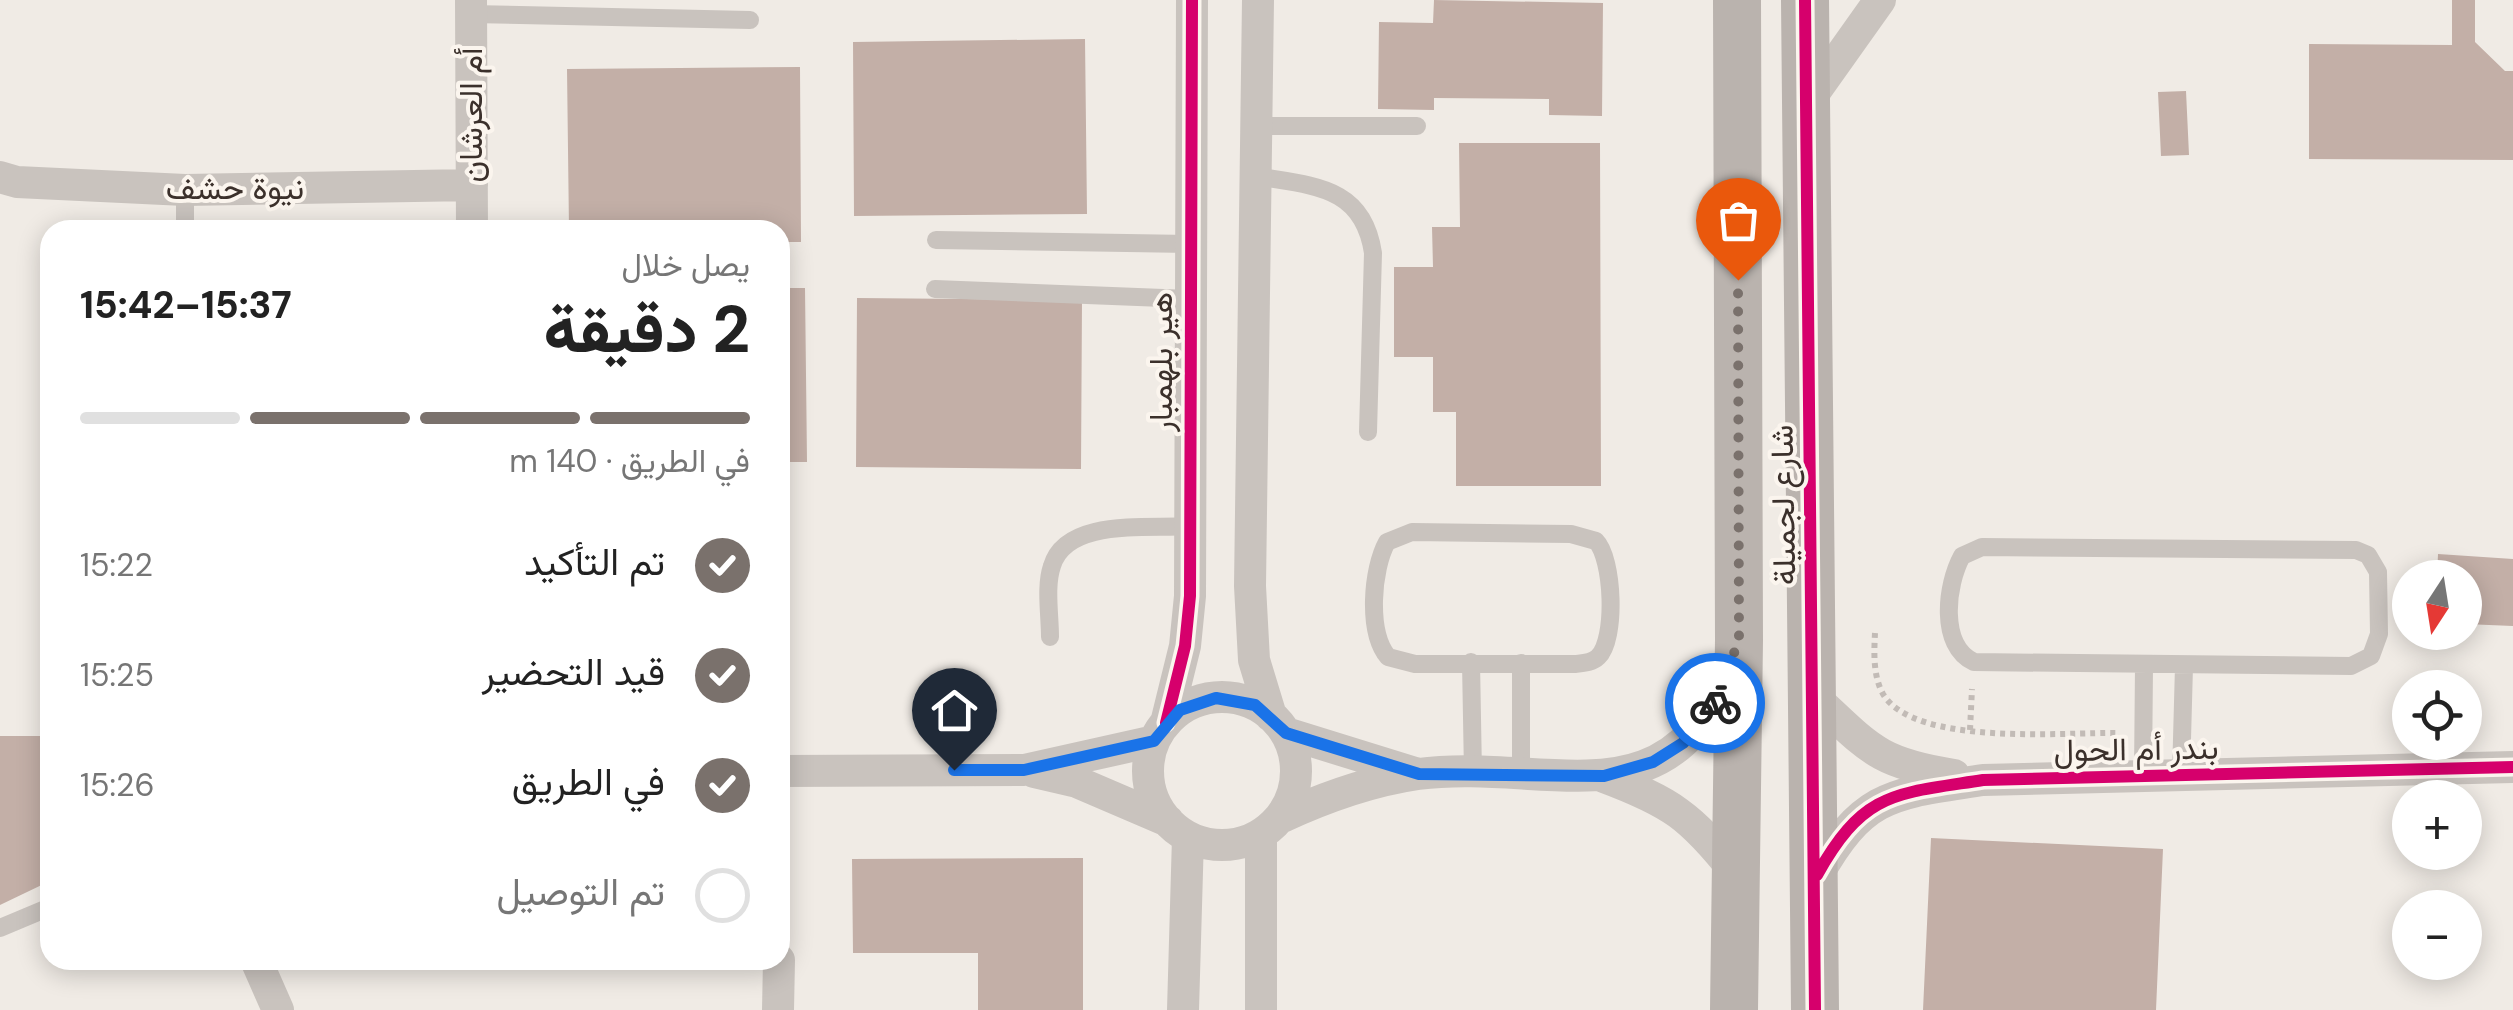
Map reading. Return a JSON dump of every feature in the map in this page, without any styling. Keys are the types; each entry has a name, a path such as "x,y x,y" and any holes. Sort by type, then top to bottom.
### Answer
{"street":[{"name":"هير بلهمبار","path":"1160,732 1185,646 1190,596 1192,0"},
{"path":"1258,0 1250,586 1254,660 1294,754 1296,777 1270,826 1260,1010"},
{"name":"شارع لجميلة","path":"1734,1010 1739,640 1737,0"},
{"name":"شارع لجميلة","path":"1805,0 1815,1010"},
{"path":"1804,107 1880,0"},
{"name":"أم العرشان","path":"471,7 472,220"},
{"name":"نيوة حشف","path":"0,177 17,182 185,190 472,185"},
{"path":"790,771 1024,770 1077,782 1178,829 1224,845 1347,791 1419,774 1604,776 1653,762 1702,724 1718,698 1739,640"},
{"name":"بندر أم الحول","path":"1814,697 1869,748 1895,765 1983,780"},
{"path":"1183,1010 1178,829 1149,783 1160,732 1180,710 1216,698 1255,705 1278,724 1419,774"},
{"path":"1024,770 1160,732"},
{"name":"بندر أم الحول","path":"1814,880 1840,834 1872,805 1904,792 1983,780 2398,771 2510,763"},
{"path":"1604,776 1682,812 1700,827 1735,872"},
{"path":"260,970 278,1010"},
{"path":"778,1010 779,970"}],"lane":[{"path":"471,7 750,20"},
{"path":"1256,126 1417,126"},
{"path":"1256,176 1317,187 1342,198 1360,210 1369,227 1372,252 1368,432"},
{"path":"185,190 185,220"},
{"path":"936,240 1190,244"},
{"path":"935,290 1189,299"},
{"path":"1050,637 1050,570 1058,551 1071,538 1090,533 1188,526"},
{"path":"1412,532 1571,534 1596,541 1609,561 1608,635 1604,648 1588,662 1520,663 1400,662 1381,648 1376,634 1377,567 1387,542 1412,532"},
{"path":"1982,547 2342,548 2368,555 2376,564 2379,634 2371,656 2363,662 2351,666 2184,666 1974,662 1964,658 1951,637 1952,578 1962,556 1982,547"},
{"path":"1471,662 1472,774"},
{"path":"1520,663 1521,775"},
{"path":"2142,776 2144,666"},
{"path":"2181,776 2184,666"},
{"path":"0,928 40,911"}],"path":[{"path":"1875,634 1877,676 1897,710 1932,725 1970,730 2143,734"},
{"path":"1970,730 1974,662"}],"building":[{"path":"1434,0 1603,3 1602,116 1549,115 1549,99 1434,98 1434,110 1378,109 1379,22 1433,23"},
{"path":"2452,0 2475,0 2475,42 2505,71 2513,71 2513,160 2309,159 2309,44 2452,45"},
{"path":"1085,39 1087,214 854,216 853,42"},
{"path":"800,67 801,242 790,242 790,220 569,220 567,69"},
{"path":"2186,91 2189,155 2161,156 2158,92"},
{"path":"1459,143 1600,143 1601,486 1456,486 1456,412 1433,412 1433,357 1394,357 1394,267 1433,267 1432,227 1460,227"},
{"path":"790,288 805,288 807,462 790,462"},
{"path":"857,298 1082,300 1081,469 856,467"},
{"path":"2438,554 2513,559 2513,626 2482,625 2482,560 2438,560"},
{"path":"0,736 40,736 40,886 0,905"},
{"path":"1931,838 2163,849 2156,1010 1923,1010"},
{"path":"1083,858 1083,1010 978,1010 978,953 853,953 852,859"}],"cycle path":[{"path":"1166,723 1185,646 1190,596 1192,0"},
{"path":"1805,0 1815,1010"},
{"path":"1817,875 1850,827 1884,801 1926,789 1983,780 2513,767"}],"way so far":[{"path":"1715,703 1739,640 1738,280"}],"route":[{"path":"954,770 1024,770 1154,741 1180,710 1216,698 1255,705 1286,733 1419,774 1604,776 1653,762 1683,743 1715,703"}]}
